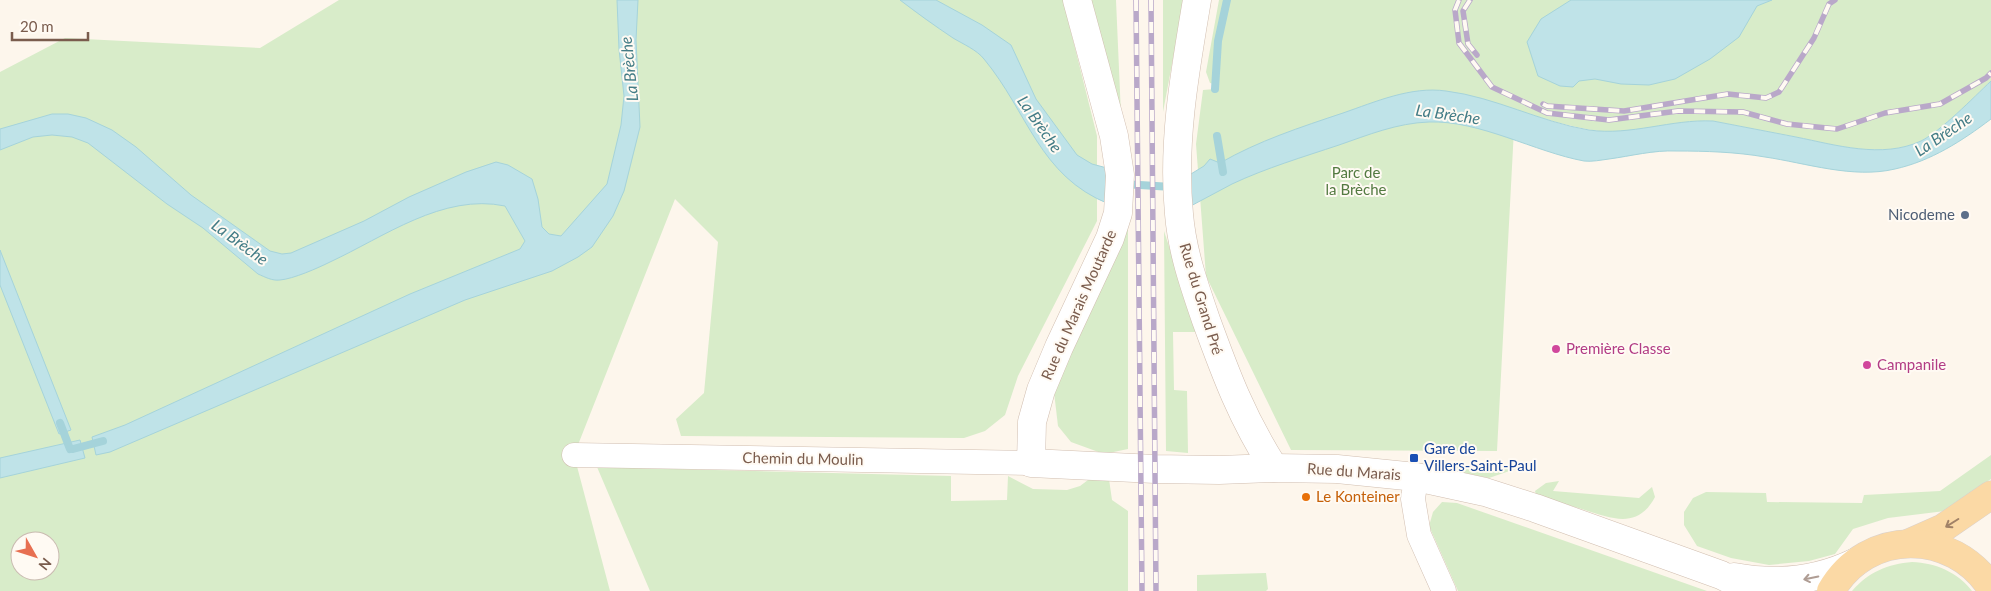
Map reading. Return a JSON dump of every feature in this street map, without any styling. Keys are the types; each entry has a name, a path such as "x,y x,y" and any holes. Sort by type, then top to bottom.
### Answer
{"main road":[{"path":"1831,591 1841,576 1856,562 1886,547 1908,543 1943,528 1991,495"},
{"path":"1908,543 1933,546 1957,555 1977,570 1991,588"}],"street":[{"name":"Rue du Marais Moutarde","path":"1031,463 1032,422 1035,407 1059,347 1115,226 1118,213 1120,184 1110,122 1077,0"},
{"name":"Rue du Grand Pré","path":"1197,0 1180,110 1178,189 1180,230 1188,269 1227,379 1242,413 1274,468"},
{"name":"Chemin du Moulin","path":"574,455 1031,463"},
{"name":"Rue du Marais","path":"1031,463 1166,469 1337,469 1416,477 1505,499 1721,575 1753,591"},
{"path":"1416,477 1413,499 1414,516 1419,535 1444,591"},
{"name":"Rue du Marais","path":"1721,575 1752,580 1791,581 1838,571 1856,562"}],"green space":[{"path":"339,0 1063,0 1097,136 1097,221 1018,376 1005,415 985,431 964,438 681,436 676,419 704,393 718,242 675,199 574,455 610,591 0,591 0,72 65,38 260,48"},
{"path":"1091,0 1116,0 1121,115"},
{"path":"1163,0 1184,0 1163,112"},
{"name":"Parc de la Brèche","path":"1219,0 1991,0 1991,81 1957,114 1921,141 1891,149 1875,150 1843,147 1713,121 1688,122 1638,130 1600,131 1563,124 1515,110 1497,451 1291,450 1206,276 1196,144 1203,90 1215,89 1219,85 1210,83 1206,72"},
{"path":"1128,227 1128,449 1104,454 1071,442 1058,426 1054,392"},
{"path":"1164,231 1197,332 1173,332 1174,390 1187,391 1188,453 1166,451"},
{"path":"1991,455 1991,479 1945,511 1888,518 1853,529 1835,554 1809,561 1769,565 1731,558 1697,546 1684,525 1684,512 1693,498 1706,492 1766,493 1767,502 1862,503 1864,495 1940,491"},
{"path":"1420,464 1521,467 1489,478"},
{"path":"597,467 951,476 951,501 1007,500 1008,476 1033,489 1067,490 1080,486 1092,477 1109,479 1112,500 1128,511 1128,591 650,591"},
{"path":"1559,481 1553,491 1639,498 1652,487 1655,497 1641,514 1633,518 1615,518 1536,495 1535,491 1546,483"},
{"path":"1442,502 1457,503 1707,591 1458,591 1429,526 1433,512"},
{"path":"1912,562 1929,564 1945,570 1960,579 1972,591 1852,591 1858,584 1879,570"},
{"path":"1266,573 1268,589 1266,591 1197,591 1197,575"}],"water":[{"path":"617,0 638,0 636,40 640,127 624,191 613,216 592,247 552,271 465,300 110,452 96,455 92,437 125,425 410,294 520,249 525,241 505,206 482,204 459,206 437,211 414,220 305,273 285,279 271,279 258,274 203,228 167,204 88,143 72,137 52,135 33,137 0,150 0,129 52,114 68,114 86,118 112,130 136,147 191,195 270,251 282,254 291,253 364,221 409,197 466,172 496,162 508,165 532,179 538,199 542,227 549,234 561,236 607,184 621,125 624,96 619,49"},
{"path":"900,0 936,0 982,25 1011,45 1036,99 1077,155 1092,164 1107,168 1109,204 1085,192 1066,177 1050,160 999,79 981,56"},
{"path":"1571,0 1772,0 1757,6 1739,37 1710,59 1675,79 1649,85 1621,84 1595,79 1579,81 1573,87 1560,86 1538,76 1527,42 1541,19"},
{"path":"1991,81 1991,119 1969,135 1934,155 1921,161 1879,172 1846,171 1754,155 1710,152 1659,151 1596,161 1584,161 1565,157 1487,131 1448,123 1429,122 1383,130 1285,163 1232,184 1187,208 1186,177 1204,166 1210,159 1220,163 1249,148 1296,129 1406,93 1433,90 1464,94 1589,130 1620,131 1682,122 1713,121 1843,147 1875,150 1891,149 1921,141 1947,122"},
{"path":"0,250 71,430 59,434 0,285"},
{"path":"80,440 85,458 0,478 0,458"}],"waterway":[{"path":"1215,89 1218,41 1227,0"},
{"path":"1217,136 1223,172"},
{"name":"La Brèche","path":"1124,184 1172,187"},
{"path":"60,423 70,449"},
{"name":"La Brèche","path":"73,449 103,441"}],"railway":[{"path":"1136,0 1142,591"},
{"path":"1151,0 1156,591"},
{"path":"1459,0 1455,10 1459,43 1492,87 1547,113 1609,120 1678,111 1743,112 1787,124 1837,129 1885,113 1940,104 1986,78 1991,73"},
{"path":"1470,0 1463,11 1468,44 1477,55"},
{"path":"1543,104 1547,106 1624,111 1728,94 1766,98 1779,92 1814,38 1829,4 1835,0"}],"place":[{"name":"Nicodeme","path":"1965,215"},
{"name":"Première Classe","path":"1556,349"},
{"name":"Campanile","path":"1867,365"},
{"name":"Gare de Villers-Saint-Paul","path":"1414,458"},
{"name":"Le Konteiner","path":"1306,497"}]}
